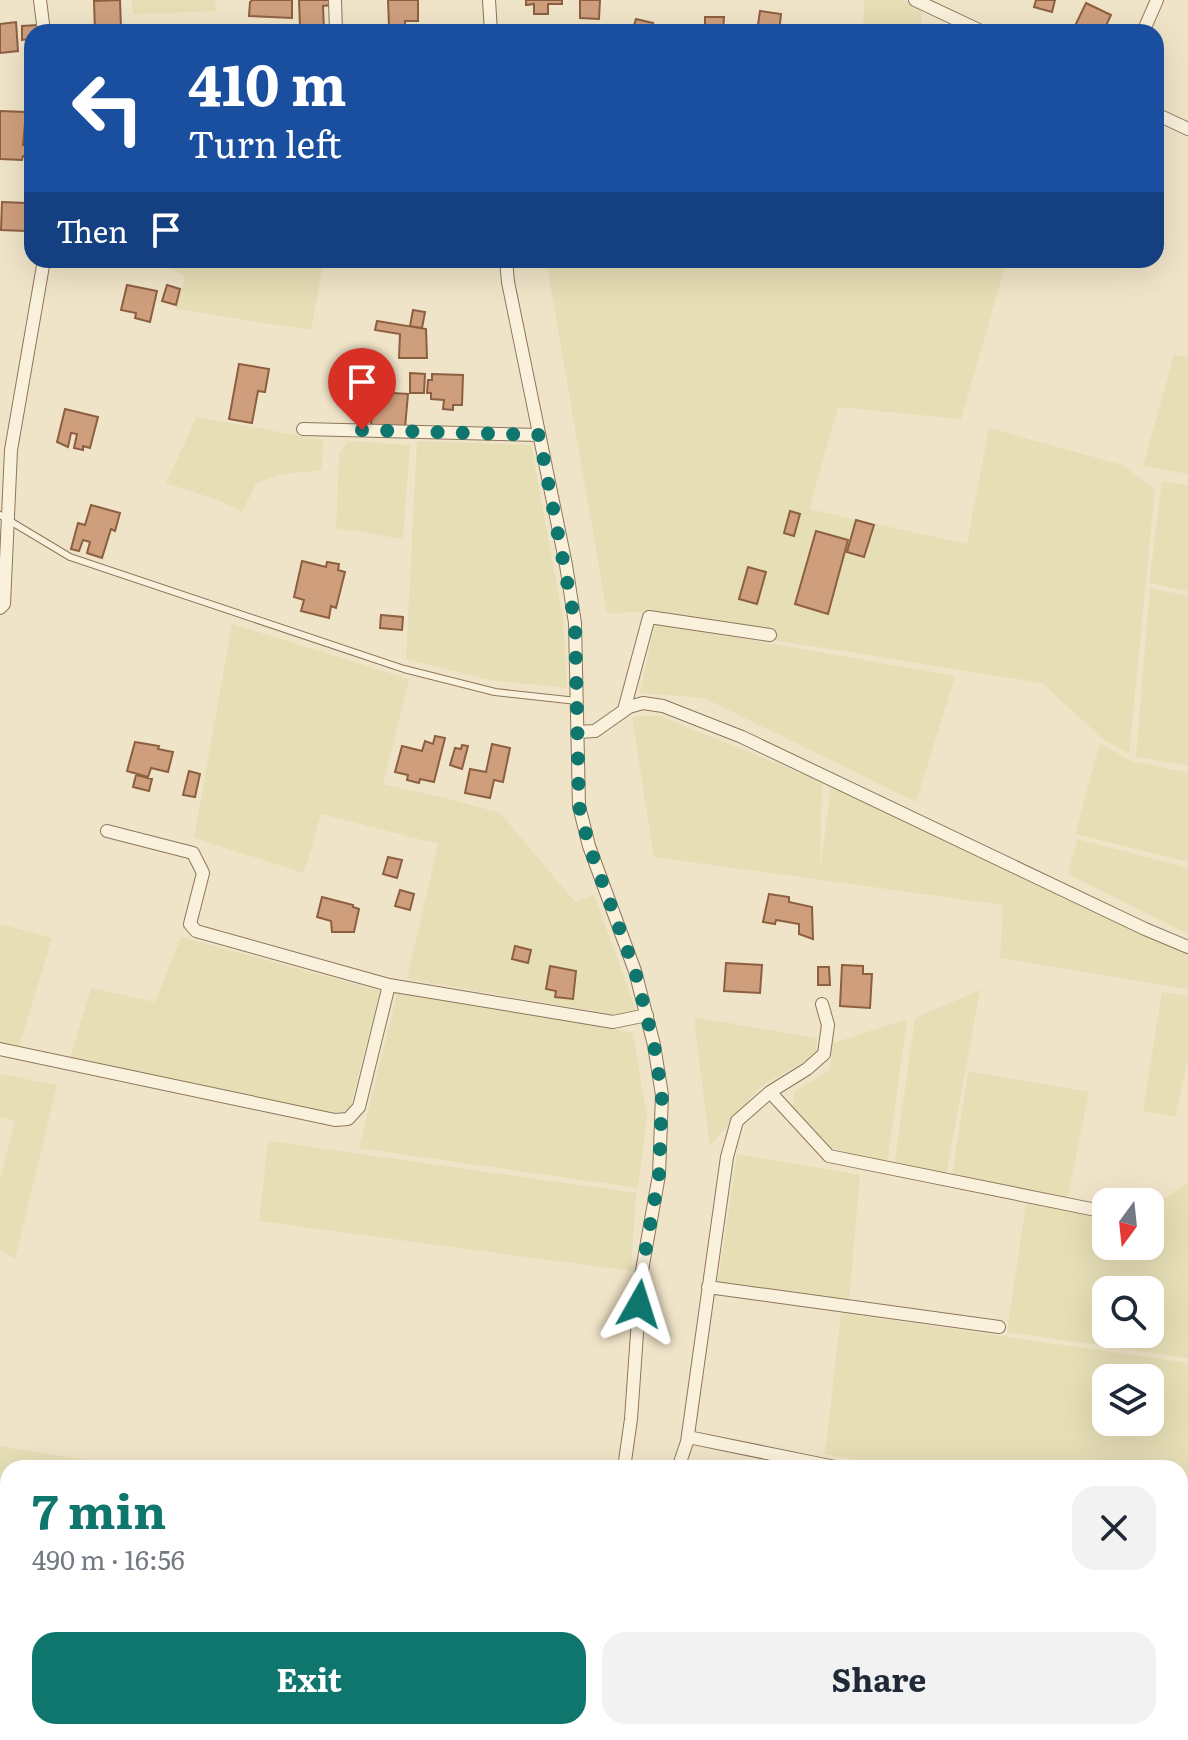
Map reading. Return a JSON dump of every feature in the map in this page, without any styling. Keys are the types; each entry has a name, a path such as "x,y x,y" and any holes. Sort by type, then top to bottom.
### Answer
{"street":[{"path":"40,0 43,24"},
{"path":"335,0 336,24"},
{"path":"489,0 490,24"},
{"path":"916,0 966,24"},
{"path":"1146,24 1157,0"},
{"path":"1164,118 1188,129"},
{"path":"0,608 4,604 3,517 11,450 43,268"},
{"path":"507,268 575,623 579,806 589,846 635,971 662,1095 659,1175 641,1276 625,1460"},
{"path":"303,429 539,435"},
{"path":"624,710 649,617 770,635"},
{"path":"578,732 595,731 624,710 643,703 663,706 728,730 1188,947"},
{"path":"107,831 193,853 203,873 190,924 196,931 389,985 613,1022 647,1015"},
{"path":"0,1049 335,1120 348,1119 359,1107 389,985"},
{"path":"681,1460 688,1437 727,1157 737,1121 770,1092 807,1069 824,1054 828,1025 822,1004"},
{"path":"770,1092 829,1156 1092,1209"},
{"path":"708,1287 999,1327"},
{"path":"688,1437 801,1460"}],"lane":[{"path":"3,517 70,557 404,669 495,692 577,701"}],"shaded area":[{"path":"132,0 215,0 216,11 133,14"},
{"path":"864,0 903,0 923,10 921,24 863,24"},
{"path":"323,268 311,330 176,309 185,277 173,269"},
{"path":"547,268 1005,268 961,419 838,407 809,509 967,544 989,428 1122,465 1155,489 1129,754 1103,739 1042,683 774,640 775,631 650,612 607,613"},
{"path":"1174,355 1188,357 1188,474 1143,466"},
{"path":"197,417 323,440 322,470 277,475 256,484 242,512 218,500 166,483"},
{"path":"348,441 410,445 403,539 336,528 339,454"},
{"path":"417,441 531,445 563,619 567,688 490,680 406,659"},
{"path":"1162,481 1188,486 1188,591 1149,583"},
{"path":"1150,588 1188,596 1188,766 1136,757"},
{"path":"655,623 955,676 916,802 704,698 640,693"},
{"path":"232,624 409,679 383,784 500,813 575,902 594,895 636,1010 615,1015 407,979 438,844 321,814 304,873 194,838"},
{"path":"658,715 822,782 820,870 831,786 1188,954 1188,989 1000,958 1003,905 654,857 632,717"},
{"path":"1100,743 1131,761 1188,773 1188,862 1075,834"},
{"path":"1077,839 1188,868 1188,934 1068,874"},
{"path":"0,924 52,938 19,1047 0,1042"},
{"path":"181,937 380,991 350,1107 337,1114 70,1058 91,988 155,1002"},
{"path":"398,990 633,1033 647,1118 638,1188 359,1148"},
{"path":"980,990 946,1176 894,1166 915,1018"},
{"path":"1162,992 1188,996 1188,1059 1175,1117 1143,1111"},
{"path":"694,1017 817,1038 816,1055 761,1086 710,1146"},
{"path":"907,1019 887,1165 831,1148 792,1109 795,1091 830,1070 833,1043"},
{"path":"968,1071 1089,1092 1066,1204 952,1177"},
{"path":"0,1074 57,1085 15,1259 0,1249 0,1180 15,1121 0,1117"},
{"path":"268,1141 636,1193 631,1271 259,1221"},
{"path":"737,1154 860,1175 849,1300 718,1283"},
{"path":"1188,1182 1188,1358 1118,1348 1164,1348 1164,1276 1092,1276 1092,1344 1007,1332 1026,1204 1092,1216 1092,1260 1164,1260 1164,1199"},
{"path":"841,1313 1188,1363 1188,1460 857,1460 825,1454"},
{"path":"0,1446 87,1460 0,1460"}],"building":[{"path":"120,0 121,24 95,24 94,1"},
{"path":"292,0 292,18 249,16 250,2"},
{"path":"299,0 331,0 331,5 323,6 324,24 300,24"},
{"path":"388,0 418,0 418,21 389,24"},
{"path":"526,0 562,0 562,4 548,4 548,14 534,14 534,4 526,5"},
{"path":"580,0 600,0 599,19 580,18"},
{"path":"1036,0 1055,0 1052,12 1034,7"},
{"path":"1086,3 1111,15 1107,24 1076,24"},
{"path":"760,11 781,14 780,24 758,24"},
{"path":"705,17 724,17 724,24 705,24"},
{"path":"636,19 653,23 653,24 634,24"},
{"path":"16,22 18,51 0,53 0,24"},
{"path":"0,111 24,112 22,160 0,159"},
{"path":"2,202 24,203 24,231 1,230"},
{"path":"127,285 157,291 150,322 135,318 136,313 121,310"},
{"path":"167,285 180,289 176,305 162,301"},
{"path":"413,310 425,312 422,328 410,326"},
{"path":"377,321 426,329 427,358 399,358 400,334 375,330"},
{"path":"239,364 269,369 265,392 258,391 252,423 229,419"},
{"path":"410,373 425,374 424,393 410,393"},
{"path":"432,374 463,375 462,405 453,405 453,410 443,409 444,400 431,399 431,393 427,393"},
{"path":"374,392 408,394 405,428 371,425"},
{"path":"65,409 98,417 90,448 74,448 77,434 71,433 68,447 57,442"},
{"path":"91,505 120,513 115,531 111,529 102,558 87,553 90,542 83,540 79,551 71,549 78,523 85,525"},
{"path":"790,511 800,514 794,536 784,533"},
{"path":"856,520 874,525 864,557 847,552"},
{"path":"816,531 848,540 828,614 795,604"},
{"path":"302,561 326,567 327,562 339,564 338,570 345,572 336,608 331,606 329,618 301,611 304,600 294,597"},
{"path":"748,567 766,572 757,604 739,599"},
{"path":"381,615 403,617 402,630 380,628"},
{"path":"435,736 445,738 434,782 407,780 408,775 395,772 402,746 422,751 425,741 433,744"},
{"path":"135,742 173,752 168,772 151,768 148,777 127,771"},
{"path":"492,744 510,748 503,782 494,780 490,798 465,793 470,769 486,772"},
{"path":"462,745 468,746 462,769 450,765 455,748 461,749"},
{"path":"189,771 200,774 195,797 183,795"},
{"path":"136,775 152,779 149,791 133,787"},
{"path":"388,857 402,860 397,878 383,874"},
{"path":"400,890 414,894 410,910 395,906"},
{"path":"769,894 789,897 789,902 812,907 813,939 799,934 799,924 776,920 775,924 763,922"},
{"path":"322,897 359,909 354,932 332,932 331,921 317,917"},
{"path":"515,946 531,950 528,963 512,959"},
{"path":"726,963 762,965 760,993 724,991"},
{"path":"842,965 863,966 863,974 872,974 870,1008 840,1006"},
{"path":"550,966 576,971 573,999 555,997 556,991 546,989"},
{"path":"818,967 829,967 830,985 818,985"}],"route":[{"path":"362,430 539,435 575,623 579,806 589,846 635,971 654,1045 662,1095 659,1175 639,1304"}]}
